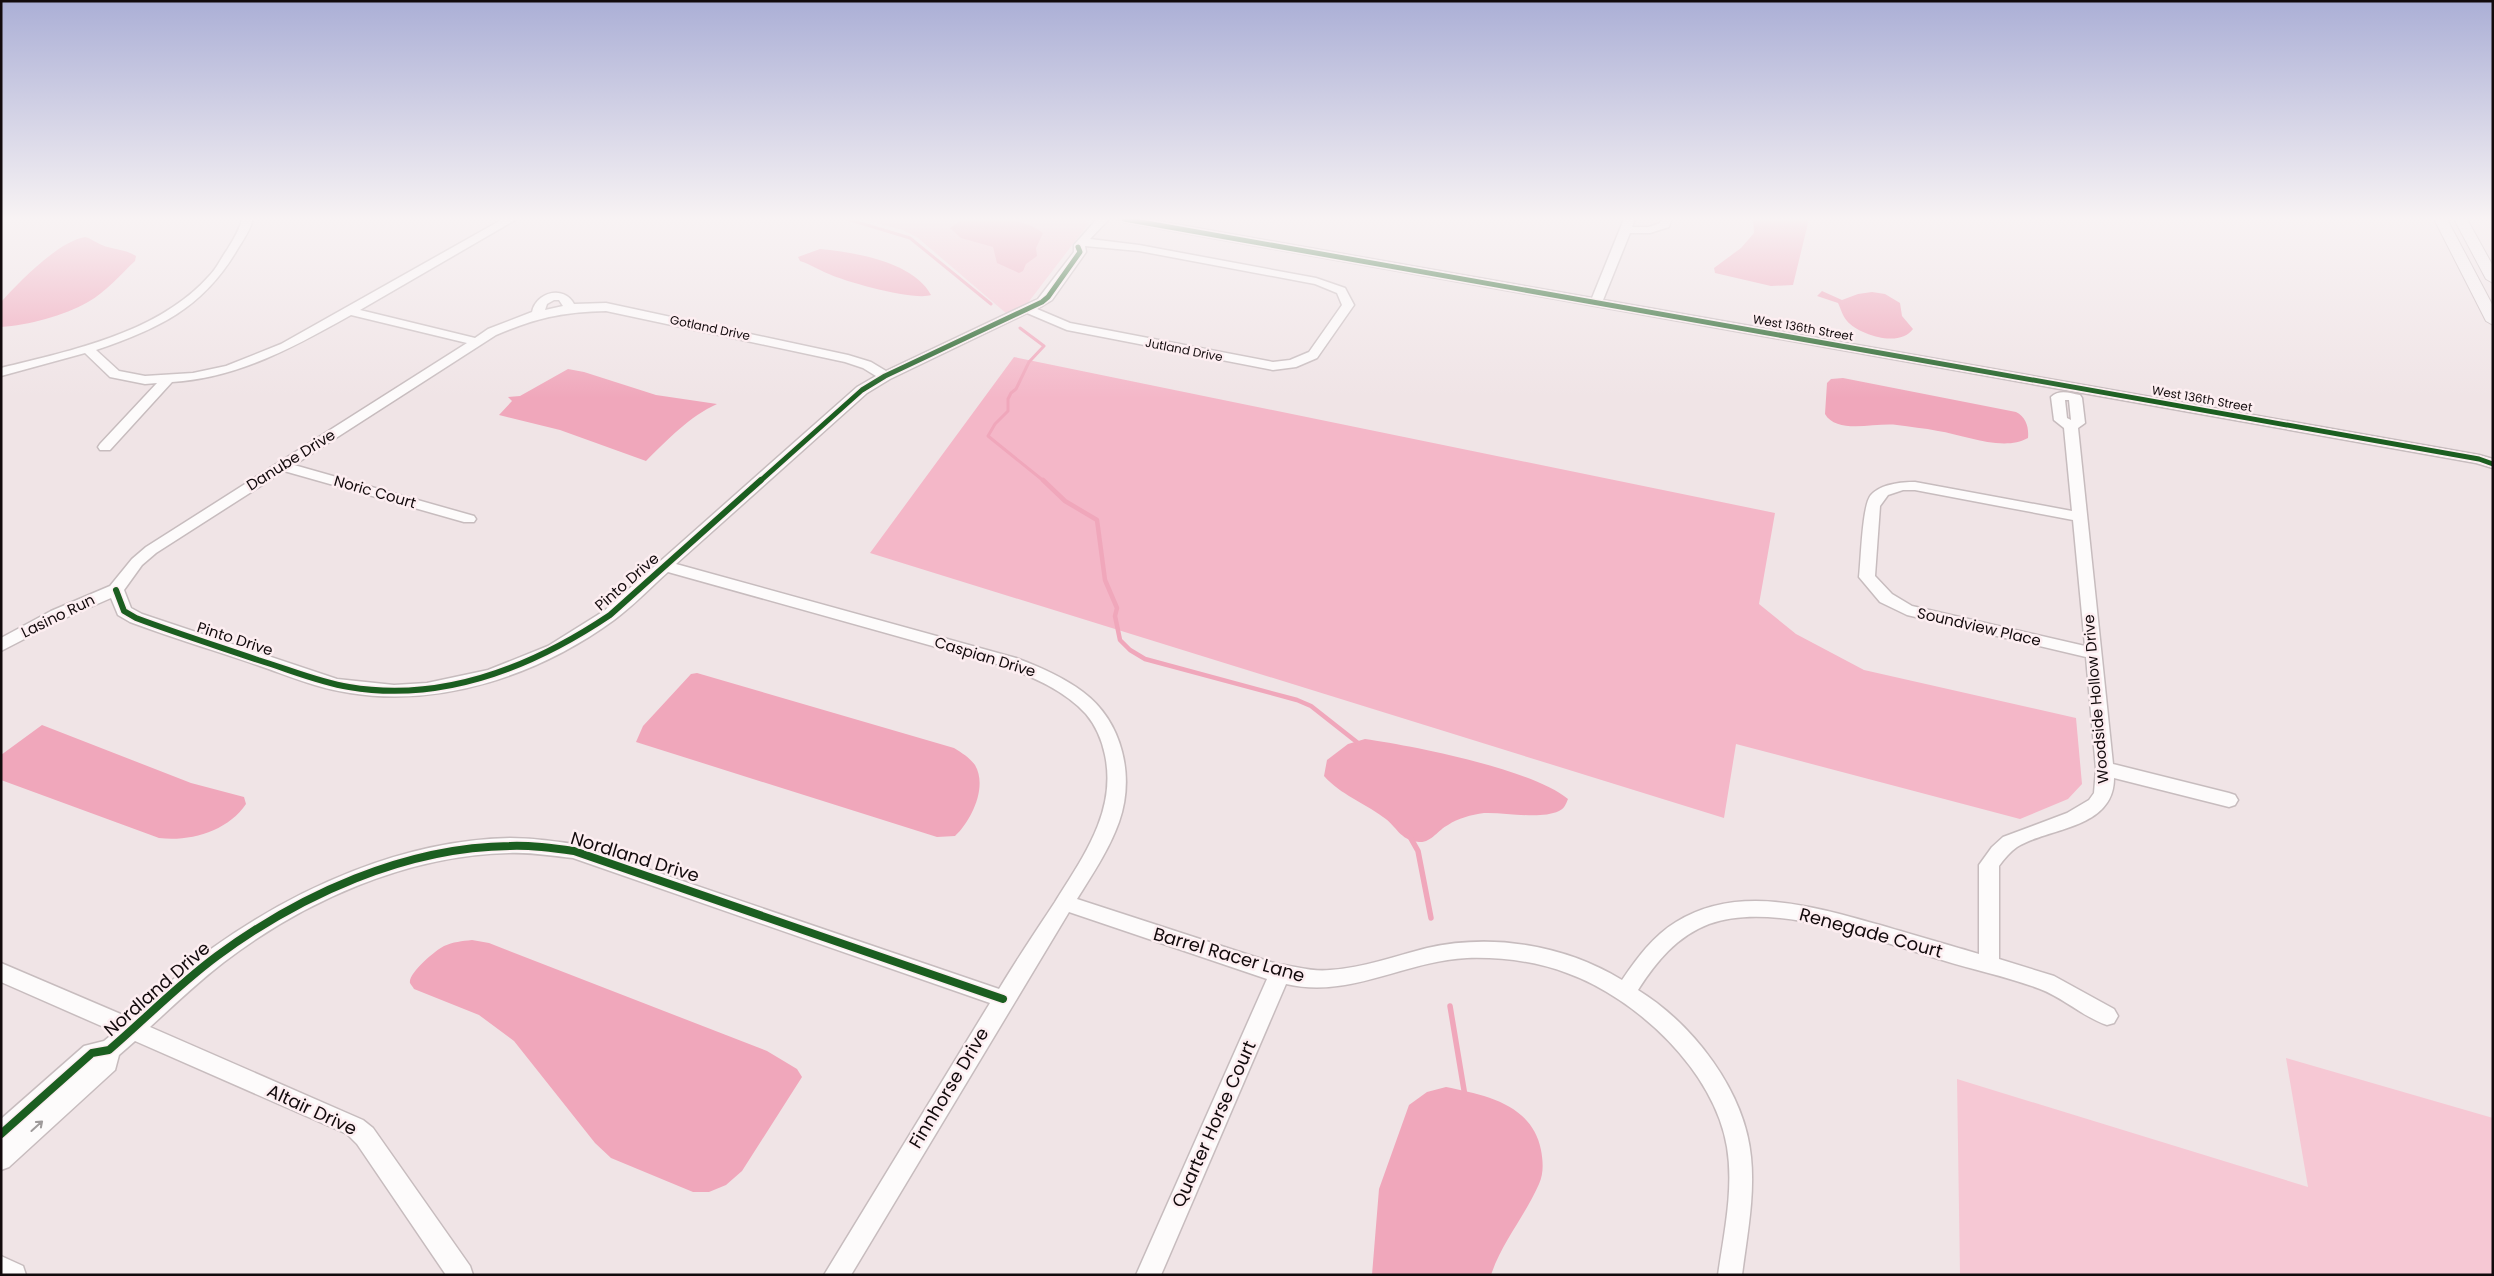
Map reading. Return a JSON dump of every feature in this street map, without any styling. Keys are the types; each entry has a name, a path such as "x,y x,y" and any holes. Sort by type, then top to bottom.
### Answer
{"main road":[{"path":"2471,279 2493,321"}],"street":[{"path":"1,372 87,348 163,315 205,287 212,279"},
{"path":"87,348 115,374 145,380 167,380 213,373 251,362 285,347 408,279"},
{"name":"Pinto Drive","path":"116,590 124,611 154,625 330,683 362,690 404,690 479,678 548,654 572,641 610,615 851,398 885,376 1048,297 1061,279"},
{"name":"Jutland Drive","path":"1030,307 1067,326 1266,366 1284,366 1307,359 1316,351 1348,305 1343,293 1333,286 1295,279"},
{"name":"West 136th Street","path":"1457,279 2066,391 2486,458 2493,464"},
{"path":"1596,303 1606,279"},
{"name":"Gotland Drive","path":"477,342 516,321 538,315 570,308 620,308 848,359 867,365 885,376"},
{"path":"350,311 477,342"},
{"name":"Danube Drive","path":"116,590 137,562 150,550 477,342"},
{"path":"105,447 167,380"},
{"name":"Woodside Hollow Drive","path":"1989,966 1989,865 1996,854 2010,842 2089,811 2102,797 2104,789 2105,770 2071,426 2061,420 2058,397 2066,391"},
{"name":"Noric Court","path":"282,466 469,519"},
{"name":"Soundview Place","path":"2079,517 1928,486 1902,486 1890,489 1876,498 1873,506 1867,577 1886,598 1907,610 2092,653"},
{"name":"Caspian Drive","path":"664,566 1010,662 1057,681 1078,695 1092,709 1112,743 1116,762 1117,783 1115,808 1107,831 1065,903"},
{"name":"Lasino Run","path":"1,646 30,627 76,605 116,590"},
{"path":"2105,770 2229,800"},
{"name":"Nordland Drive","path":"1,1134 92,1053 109,1050 217,956 279,915 348,881 417,859 458,850 500,846 532,846 574,851 615,863 1003,1000"},
{"name":"Barrel Racer Lane","path":"1065,903 1280,973 1308,979 1330,979 1359,974 1445,952 1492,949 1518,952 1555,960 1603,978 1653,1012 1699,1060 1720,1094 1734,1126 1740,1156 1741,1197 1730,1275"},
{"name":"Finnhorse Drive","path":"836,1275 1003,1000 1065,903"},
{"name":"Renegade Court","path":"1626,992 1636,974 1662,942 1682,927 1730,910 1783,910 1816,916 2047,982 2107,1016"},
{"path":"1,972 132,1030"},
{"name":"Quarter Horse Court","path":"1148,1275 1280,973"},
{"name":"Altair Drive","path":"132,1030 355,1127 365,1136 461,1275"},
{"name":"Nordland Drive","path":"1,1159 107,1063 109,1050"},
{"path":"1,1268 14,1275"}],"shaded area":[{"path":"24,279 117,279 88,302 68,312 46,319 1,327 1,302"},
{"path":"843,279 916,279 931,295 896,293"},
{"path":"965,279 1046,279 1027,304 1007,314"},
{"path":"1739,279 1795,279 1793,285 1771,286"},
{"path":"1822,291 1842,300 1858,294 1872,292 1885,294 1900,303 1902,316 1913,329 1907,335 1899,338 1890,339 1870,335 1847,321 1838,303 1817,296"},
{"path":"1014,357 1775,513 1759,604 1796,634 1864,670 2076,718 2082,784 2068,799 2020,819 1736,744 1724,818 870,553"},
{"path":"568,369 584,372 656,395 717,404 688,422 646,461 560,430 499,415 512,401 508,397 520,396"},
{"path":"1843,378 2016,412 2026,423 2028,438 2018,442 1996,443 1933,430 1897,425 1848,426 1838,424 1825,414 1827,383 1831,379"},
{"path":"697,673 954,748 971,760 979,774 979,793 972,813 955,836 937,837 636,742 643,726 691,674"},
{"path":"42,725 191,783 244,797 246,804 229,821 207,833 183,838 159,838 1,780 1,755"},
{"path":"1365,739 1471,760 1528,778 1551,788 1568,799 1562,809 1551,814 1484,813 1460,819 1444,827 1434,836 1423,842 1412,841 1403,836 1383,817 1345,793 1324,776 1327,760 1348,744"},
{"path":"472,940 489,943 767,1051 797,1069 802,1077 742,1171 726,1185 709,1192 693,1192 611,1158 595,1143 514,1041 479,1015 414,989 410,984 413,974 418,968 440,948"},
{"path":"2286,1058 2493,1118 2493,1275 1960,1275 1957,1079 2308,1187"},
{"path":"1446,1087 1491,1098 1505,1104 1528,1122 1536,1134 1541,1150 1543,1167 1539,1184 1501,1251 1491,1275 1372,1275 1379,1189 1409,1105 1427,1092"}],"waterway":[{"path":"960,279 991,304"},
{"path":"1020,328 1044,346 1029,362 1016,389 1008,399 1008,411 995,424 988,436 1045,482"},
{"path":"1043,480 1065,501 1097,520 1105,580 1117,608 1115,616 1120,640 1130,650 1145,659 1297,700 1311,706 1358,743"},
{"path":"1409,835 1418,851 1431,918"},
{"path":"1450,1006 1465,1096"}],"cycle path":[{"path":"116,590 124,611 136,618 185,636 337,685 394,691 427,689 492,675 554,649 610,615 862,390 885,376 1042,302 1061,279"},
{"path":"1460,279 2479,459 2493,464"},
{"path":"1,1134 92,1053 109,1050 203,967 248,934 315,896 350,881 387,868 461,850 518,846 574,851 1003,999"}]}
